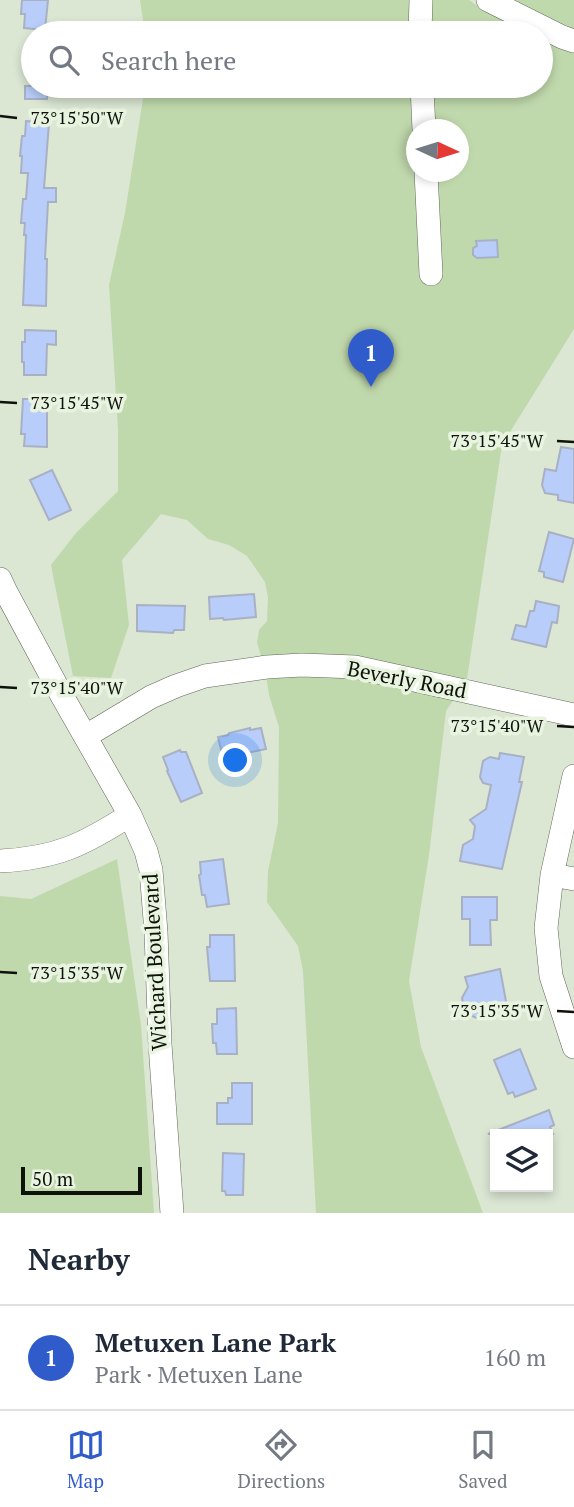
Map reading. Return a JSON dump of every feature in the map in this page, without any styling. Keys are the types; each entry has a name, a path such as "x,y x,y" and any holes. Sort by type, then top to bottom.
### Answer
{"street":[{"path":"420,21 421,0"},
{"path":"488,0 530,21"},
{"path":"553,32 574,41"},
{"path":"423,98 424,119"},
{"path":"426,182 431,274"},
{"name":"Wichard Boulevard","path":"0,579 130,815 146,851 151,870 156,932 160,1044 172,1213"},
{"name":"Beverly Road","path":"86,736 151,697 205,676 302,665 355,667 574,715"},
{"path":"574,776 563,877 545,928 551,976 574,1047"},
{"path":"0,861 42,857 63,851 95,837 130,815"}],"green space":[{"path":"140,0 469,0 507,21 143,21"},
{"path":"515,0 574,0 574,28 538,16"},
{"path":"553,41 574,48 574,329 502,445 467,679 446,711 429,855 409,981 421,1047 483,1213 316,1213 303,971 298,946 267,902 268,871 278,823 279,727 257,642 259,630 267,621 268,598 265,582 247,556 229,545 208,539 187,520 161,514 122,560 129,625 111,678 73,676 51,565 76,533 118,491 118,429 109,285 125,213 143,98 553,98"},
{"path":"117,859 141,1025 154,1213 0,1213 0,896 31,899"}],"building":[{"path":"22,0 48,0 46,21 24,21 25,14 21,14"},
{"path":"26,121 49,123 44,188 56,188 56,202 48,202 46,306 23,305 26,235 25,223 21,223 28,173 21,173 20,156"},
{"path":"497,240 498,257 477,258 473,255 476,241"},
{"path":"25,330 56,331 56,345 47,344 46,375 24,375 22,342 25,342"},
{"path":"23,399 47,399 47,447 24,446 25,434 21,434"},
{"path":"561,447 574,449 574,503 558,500 558,495 545,493 542,485 545,469 556,471"},
{"path":"52,470 71,510 49,520 30,480"},
{"path":"549,532 574,539 563,582 544,577 544,572 539,571"},
{"path":"254,594 256,617 210,619 209,597"},
{"path":"536,601 559,606 557,623 552,622 546,647 512,639 516,625 526,627"},
{"path":"137,605 185,606 184,630 174,630 173,633 137,631"},
{"path":"250,728 261,728 266,749 223,758 218,737"},
{"path":"180,750 186,752 202,793 181,802 163,757"},
{"path":"500,753 524,757 519,782 522,782 502,869 460,861 463,845 473,839 475,826 470,820 486,809 491,785 483,783 480,777 483,761 490,757 499,759"},
{"path":"223,859 229,904 207,907 205,895 202,895 200,862"},
{"path":"462,897 497,897 497,920 490,920 491,945 470,945 470,919 462,919"},
{"path":"210,935 234,935 235,981 210,981 207,947 210,947"},
{"path":"500,969 508,1012 477,1018 466,1014 462,998 468,987 465,977"},
{"path":"236,1008 237,1054 217,1054 216,1043 213,1043 212,1024 217,1024 217,1009"},
{"path":"520,1049 536,1089 515,1097 513,1092 508,1094 494,1060"},
{"path":"232,1083 252,1083 252,1124 217,1124 217,1103 228,1103 228,1098 232,1098"},
{"path":"549,1110 554,1125 551,1129 501,1129"},
{"path":"223,1153 244,1154 243,1195 226,1195 225,1191 222,1191"}],"place":[{"name":"Metuxen Lane Park","path":"371,387"}]}
